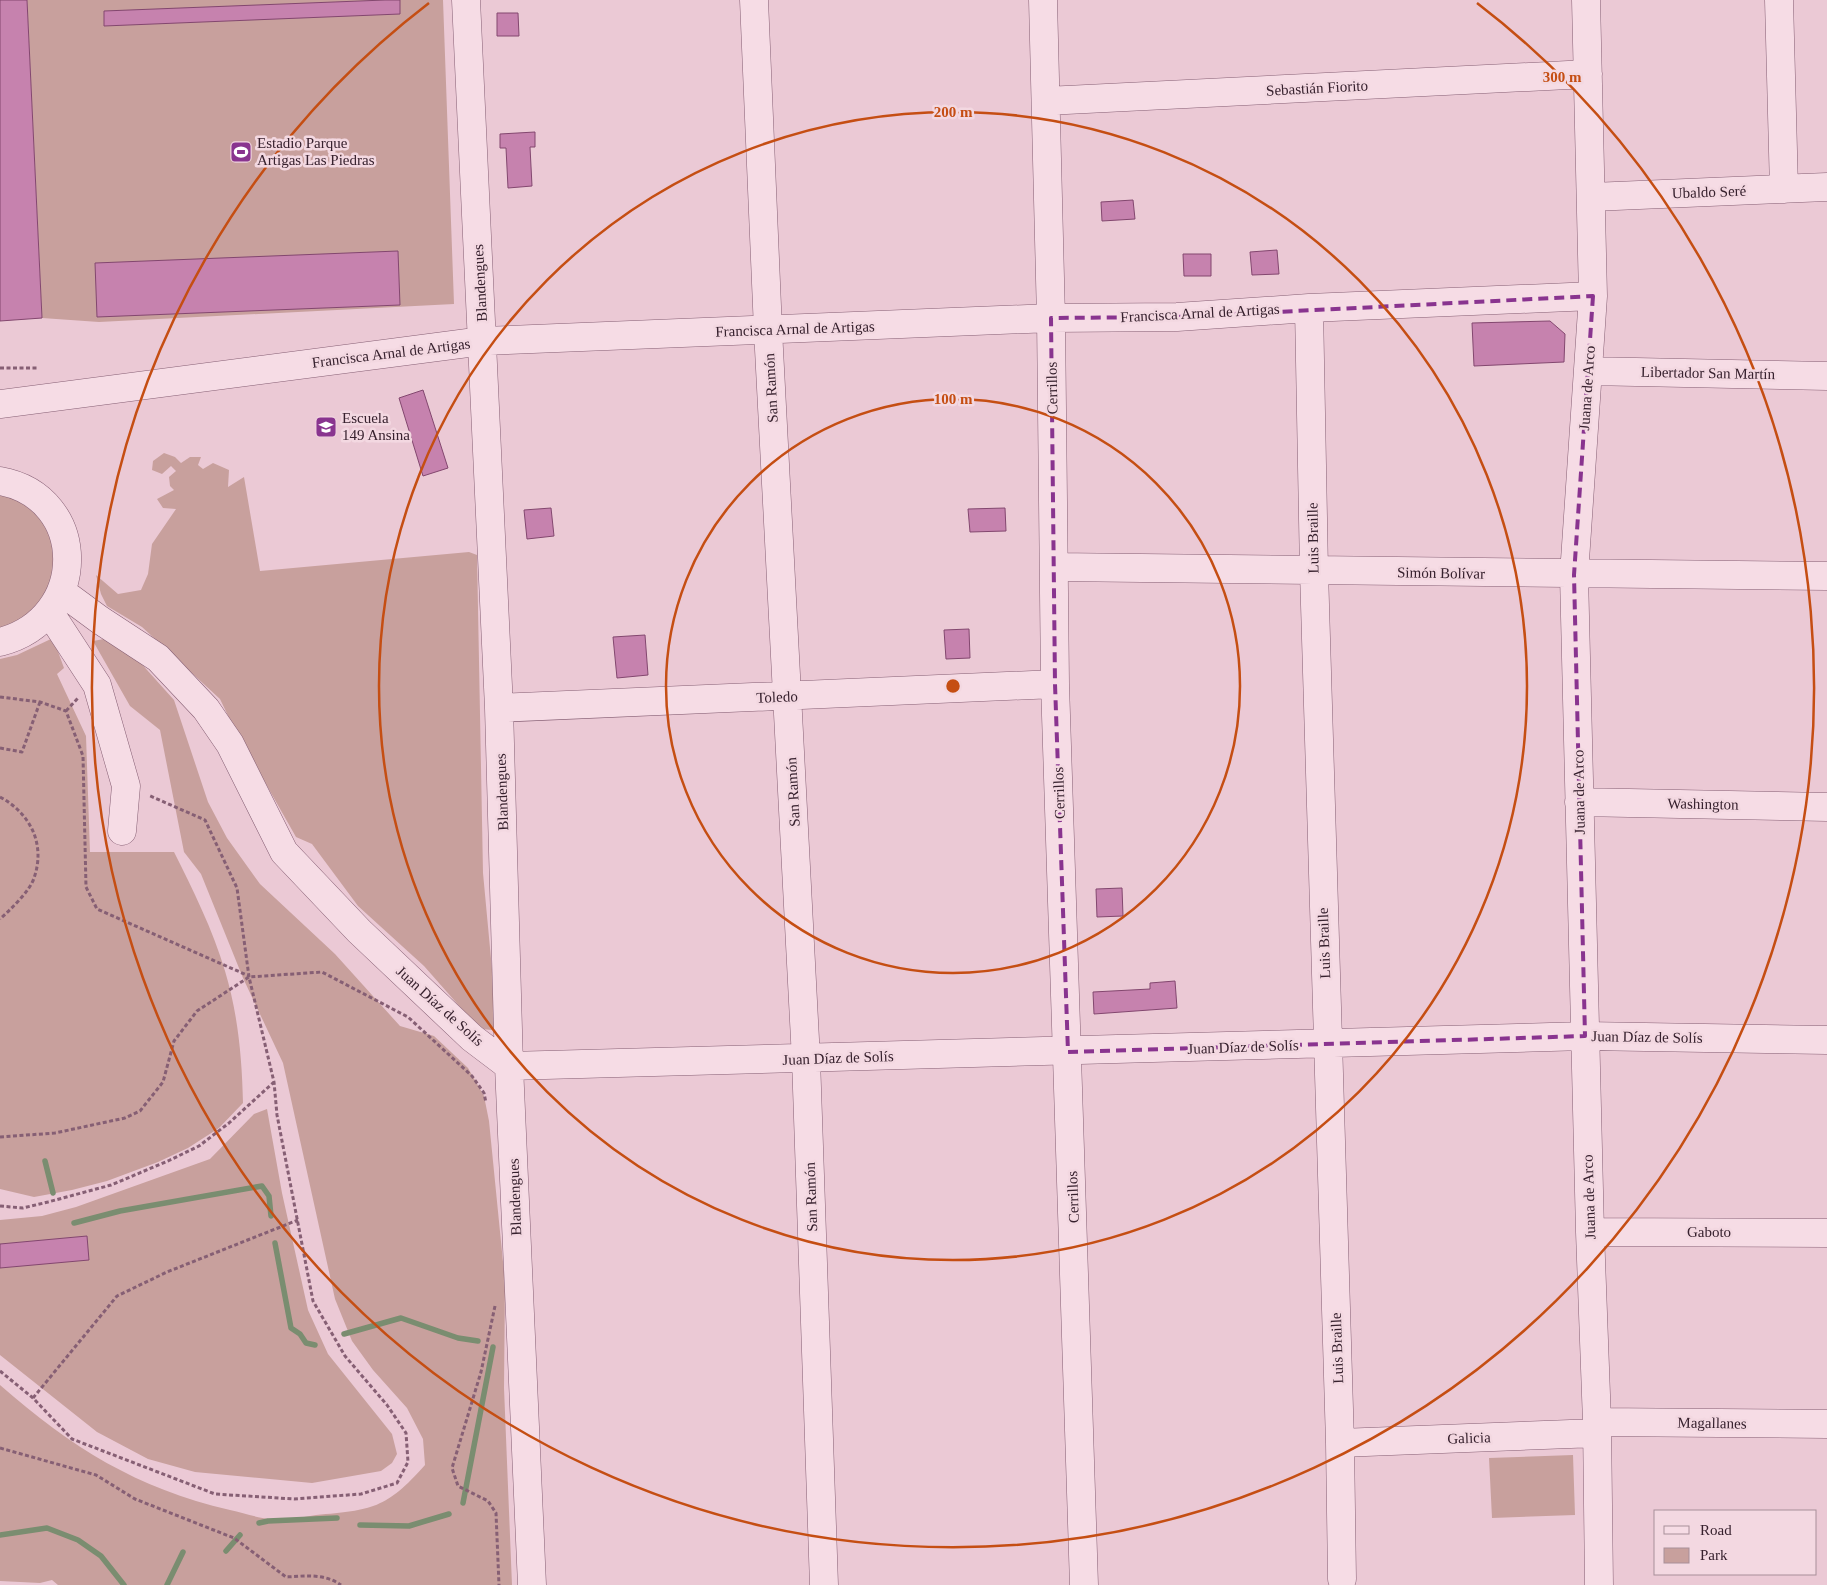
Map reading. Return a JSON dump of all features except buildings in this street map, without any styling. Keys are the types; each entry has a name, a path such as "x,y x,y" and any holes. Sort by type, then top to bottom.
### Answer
{"street":[{"name":"Blandengues","path":"466,0 499,708 509,1066 532,1585"},
{"name":"San Ramón","path":"754,0 768,330 806,1059 824,1585"},
{"name":"Cerrillos","path":"1043,0 1056,567 1055,684 1084,1585"},
{"name":"Juana de Arco","path":"1586,0 1594,296 1574,575 1590,1232 1597,1428 1599,1585"},
{"path":"1779,0 1784,189"},
{"name":"Sebastián Fiorito","path":"1046,101 1588,74"},
{"name":"Ubaldo Seré","path":"1592,197 1827,187"},
{"name":"Francisca Arnal de Artigas","path":"0,404 483,341 1051,318 1177,317 1308,308 1594,296"},
{"name":"Luis Braille","path":"1308,308 1327,1044 1340,1443 1342,1579"},
{"name":"Libertador San Martín","path":"1588,371 1827,376"},
{"path":"0,642 16,638 35,627 56,602 68,565 65,538 53,514 34,494 3,474"},
{"name":"Simón Bolívar","path":"1056,567 1574,575 1827,576"},
{"path":"56,602 97,685 126,786 122,831"},
{"name":"Juan Díaz de Solís","path":"56,602 100,620 158,658 206,709 230,744 284,852 359,931 472,1038 509,1066 1068,1052 1585,1036 1827,1040"},
{"name":"Toledo","path":"499,708 1055,684"},
{"name":"Washington","path":"1580,802 1827,807"},
{"name":"Gaboto","path":"1590,1232 1827,1233"},
{"name":"Magallanes","path":"1597,1428 1827,1424"},
{"name":"Galicia","path":"1340,1443 1597,1428"}],"path":[{"path":"0,368 37,368"},
{"path":"0,748 22,752 40,702"},
{"path":"0,1371 33,1398 72,1439 215,1494 294,1499 361,1494 397,1483 408,1462 406,1433 387,1405 345,1356 313,1301 277,1115 274,1082 249,977 237,888 204,820 126,786"},
{"path":"0,797 19,808 30,824 37,841 34,879 13,907 0,919"},
{"path":"0,1137 55,1133 125,1118 140,1111 163,1082 174,1041 197,1011 249,977 322,972 408,1017 472,1076 484,1093 486,1111"},
{"path":"0,1206 23,1208 48,1202 111,1185 168,1161 199,1146 229,1123 274,1082"},
{"path":"33,1398 118,1296 167,1272 298,1220"},
{"path":"497,1300 481,1372 452,1468 458,1486 488,1501 496,1513 498,1585"},
{"path":"0,1448 96,1475 135,1499 234,1538 286,1577 315,1575 335,1580 341,1585"}],"highlighted area":[{"path":"1593,296 1574,575 1585,1036 1068,1052 1055,684 1051,318 1177,317"}],"green space":[{"name":"Estadio Parque Artigas Las Piedras","path":"27,0 443,0 454,304 99,322 42,318"},
{"path":"164,453 175,457 181,463 190,457 201,457 198,465 203,469 213,463 229,470 228,487 244,477 260,571 469,552 477,555 483,873 497,1023 492,1030 482,1029 476,1025 424,966 358,906 312,844 296,837 233,726 220,699 142,627 107,606 101,594 96,575 118,594 141,590 148,574 152,544 176,509 163,508 157,499 174,490 170,486 169,477 176,471 171,466 162,474 152,470 153,461"},
{"path":"0,488 40,516 57,551 49,601 0,633"},
{"path":"53,638 64,668 57,674 86,736 90,852 174,852 209,925 229,987 242,1069 243,1103 219,1128 188,1148 158,1162 107,1181 34,1197 0,1189 0,659 17,655"},
{"path":"104,639 130,651 174,700 208,802 227,838 260,884 335,954 400,1026 434,1036 468,1068 484,1096 489,1121 505,1282 504,1388 512,1585 58,1585 52,1580 40,1583 0,1581 0,1385 53,1428 107,1463 165,1490 196,1501 261,1518 288,1519 365,1509 377,1505 399,1491 425,1465 423,1439 407,1408 373,1370 352,1341 335,1299 283,1063 243,978 201,874 184,852 160,730 130,706 93,641"},
{"path":"267,1109 282,1193 308,1310 328,1354 392,1434 397,1454 392,1463 381,1471 312,1483 195,1472 148,1459 97,1432 0,1355 0,1220 42,1216 76,1207 210,1159 254,1114"},
{"path":"1573,1455 1575,1515 1492,1518 1489,1458"}],"waterway":[{"path":"45,1161 53,1193"},
{"path":"74,1223 120,1211 262,1186 269,1196 271,1216"},
{"path":"275,1243 291,1328 300,1334 306,1343 315,1345"},
{"path":"344,1334 401,1318 458,1338 478,1341"},
{"path":"463,1503 493,1347"},
{"path":"360,1525 409,1526 449,1514"},
{"path":"259,1523 337,1518"},
{"path":"0,1535 47,1528 78,1540 101,1556 124,1585"},
{"path":"226,1551 240,1535"},
{"path":"167,1585 183,1552"}],"place":[{"name":"Estadio Parque Artigas Las Piedras","path":"241,152"},
{"name":"Escuela 149 Ansina","path":"326,427"}]}
